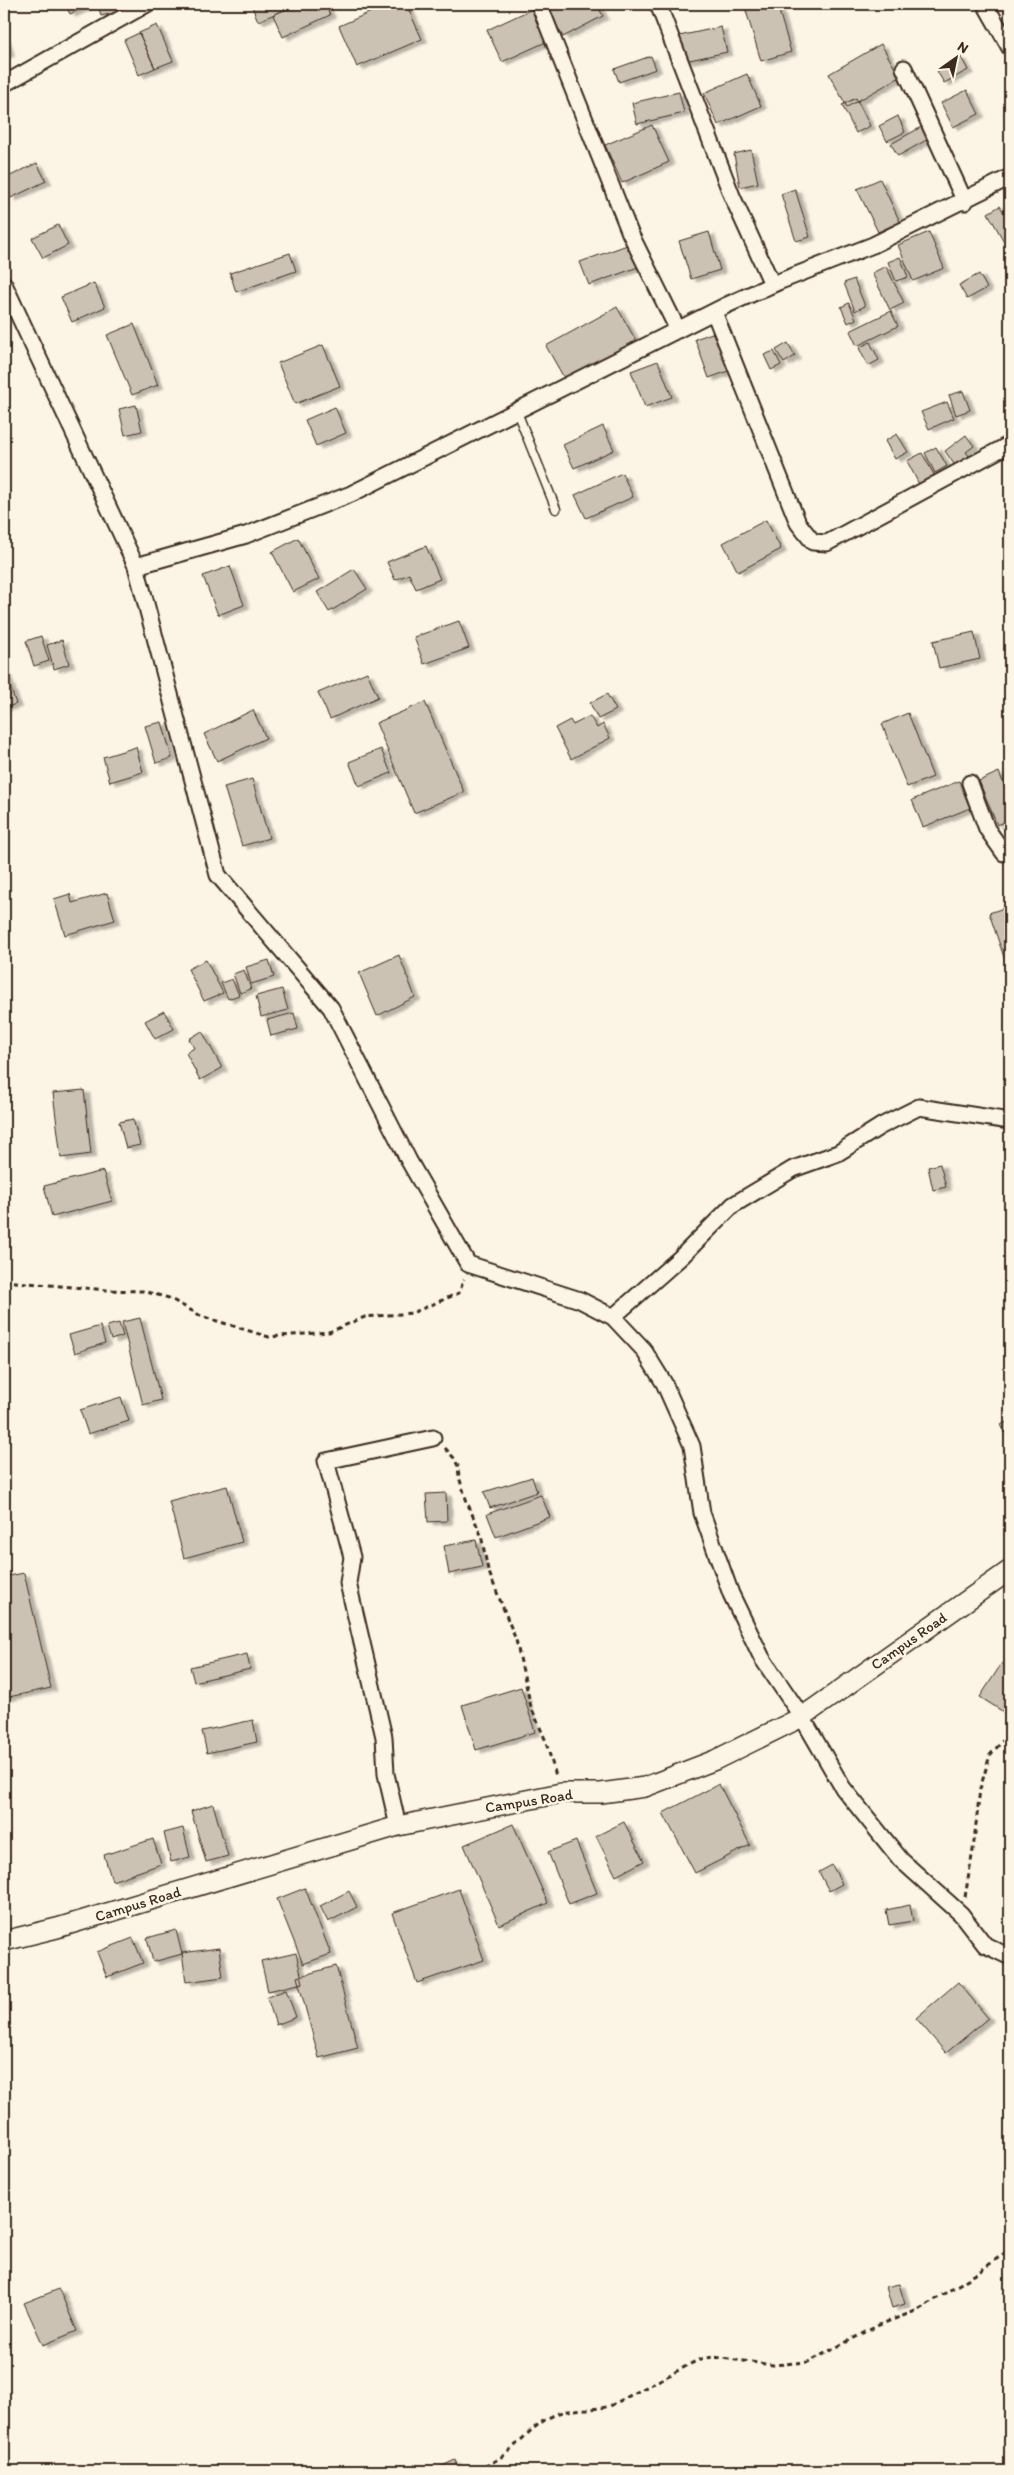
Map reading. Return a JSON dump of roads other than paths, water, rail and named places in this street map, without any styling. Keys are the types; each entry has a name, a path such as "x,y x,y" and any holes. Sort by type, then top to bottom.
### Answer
{"street":[{"path":"4,84 147,4"},
{"path":"539,4 630,233 678,330"},
{"path":"658,4 732,196 772,284"},
{"path":"985,4 1010,48"},
{"path":"904,68 965,202"},
{"path":"136,566 246,535 351,494 772,284 873,245 965,202 1010,178"},
{"path":"4,284 136,566 218,875 331,1008 409,1161 468,1264 580,1300 613,1317 643,1349 664,1383 692,1446 702,1513 731,1594 762,1658 802,1717 843,1788 901,1860 961,1914 985,1945 1010,1957"},
{"path":"714,312 798,523 813,542 827,543 1010,444"},
{"path":"970,783 987,829 1004,853 1010,852"},
{"path":"613,1317 681,1258 733,1205 793,1169 838,1154 881,1126 920,1107 1010,1121"},
{"path":"398,1826 386,1774 384,1737 348,1582 352,1557 336,1504 326,1460 433,1438"},
{"name":"Campus Road","path":"4,1941 57,1928 398,1826 561,1793 601,1793 644,1787 715,1760 802,1717 1010,1570"}],"lane":[{"path":"517,412 556,510"}]}
